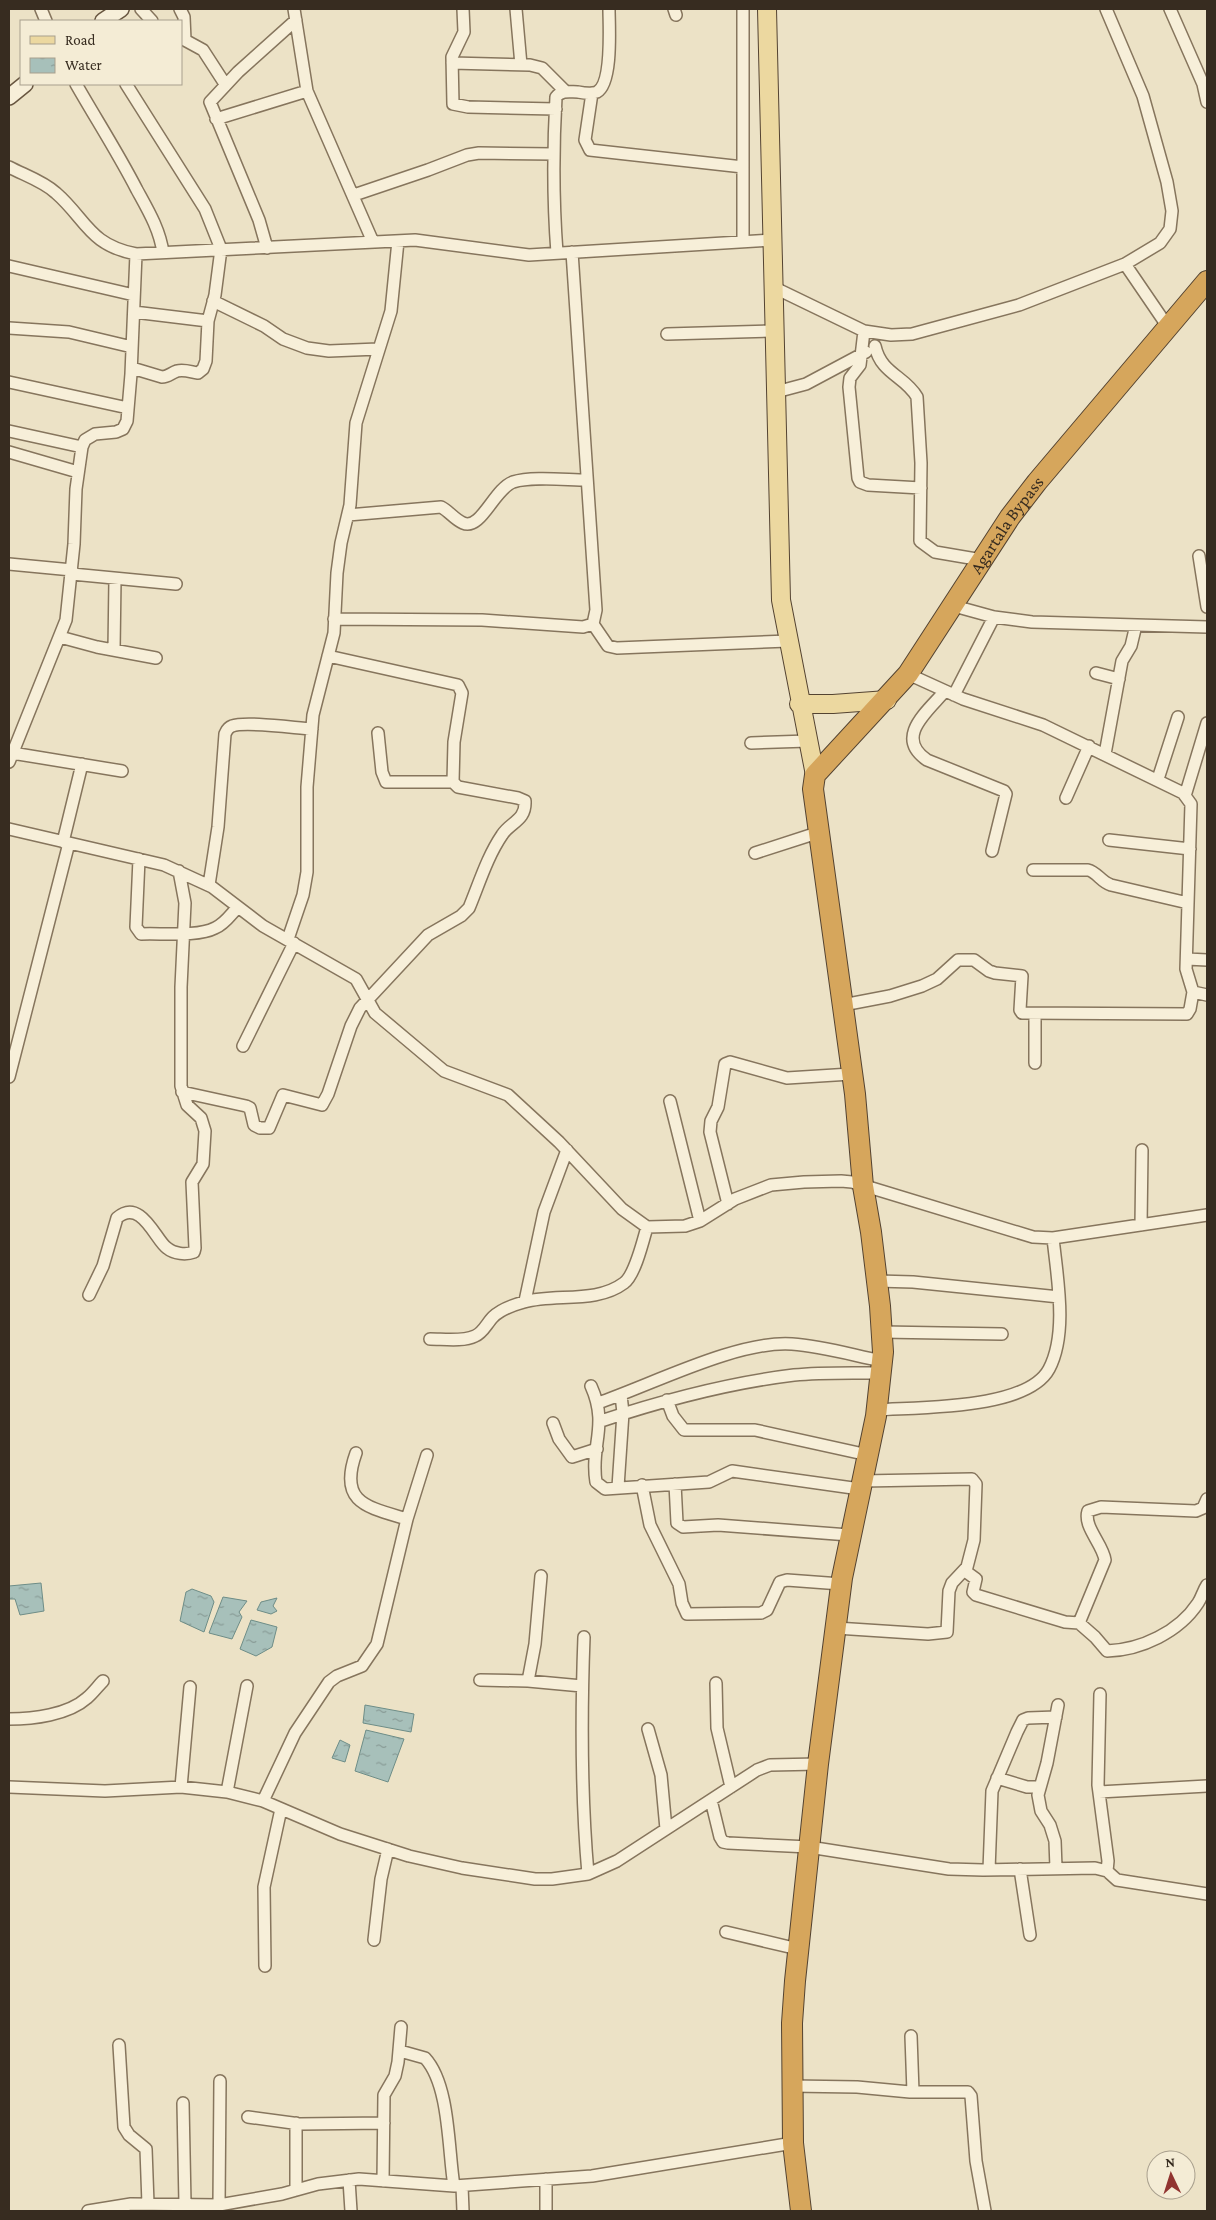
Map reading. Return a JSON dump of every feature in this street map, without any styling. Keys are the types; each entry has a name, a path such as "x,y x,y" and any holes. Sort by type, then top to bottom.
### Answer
{"highway":[{"name":"Agartala Bypass","path":"814,775 887,700 908,674 954,606 1010,517 1054,460 1207,281"},
{"path":"801,2211 793,2143 792,2086 792,2023 798,1949 818,1764 841,1584 849,1535 877,1410 882,1367 882,1332 877,1281 863,1186 860,1139 843,1005 813,789 814,775"}],"main road":[{"path":"767,9 781,600 799,704 814,775"},
{"path":"799,704 833,704 887,700"}],"street":[{"path":"104,20 121,9"},
{"path":"141,9 151,20"},
{"path":"180,9 184,17 183,39 203,50 225,84"},
{"path":"463,9 464,32 455,50 452,63 452,98 456,106 556,109"},
{"path":"516,9 521,65"},
{"path":"557,253 553,203 556,97 565,91 592,93 599,91 608,66 609,9"},
{"path":"743,9 743,242"},
{"path":"773,287 864,331 886,334 912,334 1018,304 1125,264 1160,243 1170,229 1172,211 1167,182 1144,96 1106,9"},
{"path":"1170,9 1204,84 1207,102"},
{"path":"267,248 260,220 210,102 225,84 295,15"},
{"path":"295,15 307,91 373,242"},
{"path":"452,63 521,65 542,68 565,91"},
{"path":"9,97 24,85"},
{"path":"77,85 121,158 151,215 162,241 163,253"},
{"path":"127,85 210,217 222,249 208,321 206,361 203,369 198,373 184,370 162,377 132,368"},
{"path":"216,119 307,91"},
{"path":"592,93 585,140 590,150 743,167"},
{"path":"354,195 467,155 479,153 554,154"},
{"path":"9,167 55,192 96,236 117,250 136,254 415,240 529,255 772,240"},
{"path":"243,1046 291,941 303,895 307,872 307,787 313,715 328,656 334,619 337,573 348,515 356,423 391,311 398,241"},
{"path":"572,252 596,610 593,624 608,646 617,648 788,641"},
{"path":"122,771 82,764 10,758 66,620 72,572 78,472 82,447 85,440 95,434 116,432 123,429 128,408 132,368 136,254"},
{"path":"1125,264 1168,326"},
{"path":"9,266 134,295"},
{"path":"213,302 264,326 283,339 307,348 329,351 378,349"},
{"path":"134,312 208,321"},
{"path":"9,328 69,332 132,347"},
{"path":"668,334 774,331"},
{"path":"864,331 860,365 850,378 849,387 858,478 860,482 868,486 921,488"},
{"path":"776,392 806,384 875,346 886,334"},
{"path":"875,346 878,358 889,371 914,391 917,397 921,488 920,541 935,552 982,560"},
{"path":"9,382 128,408"},
{"path":"9,431 82,447"},
{"path":"9,452 78,472"},
{"path":"348,515 441,507 463,523 472,524 478,521 493,498 515,482 587,480"},
{"path":"1199,556 1207,608"},
{"path":"9,564 115,579 176,584"},
{"path":"114,650 115,579"},
{"path":"954,606 994,617 1026,622 1207,628"},
{"path":"992,851 1004,791 927,760 917,754 911,736 915,727 949,693 994,617"},
{"path":"334,619 482,620 583,627 593,624"},
{"path":"1105,754 1122,661 1131,646 1136,625"},
{"path":"60,637 156,658"},
{"path":"328,656 458,685 462,693 454,742 453,782"},
{"path":"1096,673 1119,679"},
{"path":"843,1005 906,992 937,979 958,960 967,959 974,960 989,971 1022,976 1020,1010 1022,1013 1187,1014 1190,1009 1192,992 1186,969 1191,804 1185,796 1174,786 1043,725 949,693 908,674"},
{"path":"1158,779 1178,717"},
{"path":"1185,796 1207,722"},
{"path":"209,885 218,827 225,734 228,728 234,725 312,729"},
{"path":"182,1092 246,1106 250,1108 254,1125 260,1128 269,1128 283,1095 322,1104 328,1094 351,1026 360,1008 428,935 461,916 469,908 503,833 520,820 526,810 525,801 518,798 458,787 453,782 386,782 382,772 378,733"},
{"path":"751,743 808,741"},
{"path":"1066,798 1089,746"},
{"path":"9,1077 14,1042 66,843 82,764"},
{"path":"9,829 140,859 179,871 209,885 263,926 356,979 370,1007 381,1020 419,1048 433,1063 444,1071 508,1096 536,1118 615,1203 636,1222 647,1228 685,1226 700,1221 728,1204 755,1191 787,1183 841,1181 1033,1237 1053,1238 1207,1216"},
{"path":"755,853 820,832"},
{"path":"1109,840 1190,849"},
{"path":"140,859 137,931 141,934 214,930 222,925 238,906"},
{"path":"1033,870 1094,871 1102,882 1188,903"},
{"path":"89,1295 103,1266 118,1218 122,1214 127,1213 146,1220 166,1248 188,1254 194,1252 195,1248 192,1182 203,1164 205,1131 204,1123 195,1111 187,1105 182,1092 180,1042 184,893 179,880 179,871"},
{"path":"1187,958 1207,960"},
{"path":"1192,992 1207,995"},
{"path":"1035,1014 1035,1063"},
{"path":"728,1204 710,1132 711,1121 718,1107 724,1064 730,1062 787,1078 851,1074"},
{"path":"670,1101 700,1221"},
{"path":"525,1301 544,1212 567,1150"},
{"path":"1142,1150 1142,1225"},
{"path":"430,1339 470,1338 478,1335 494,1316 504,1309 525,1301 599,1294 616,1288 626,1282 631,1274 647,1228"},
{"path":"877,1410 974,1403 1003,1398 1024,1391 1037,1383 1048,1370 1054,1355 1059,1327 1059,1297 1053,1238"},
{"path":"877,1281 913,1282 1059,1297"},
{"path":"882,1332 1002,1334"},
{"path":"598,1403 711,1361 764,1345 791,1344 882,1367"},
{"path":"601,1421 667,1400 739,1383 795,1375 882,1367"},
{"path":"591,1386 598,1403 601,1421 595,1471 596,1482 605,1489 642,1485 710,1482 732,1471 861,1485 961,1479 975,1481 976,1524 970,1558 964,1571 952,1583 949,1591 946,1632 928,1634 836,1628"},
{"path":"618,1487 624,1413 621,1395"},
{"path":"667,1400 672,1416 684,1430 755,1430 868,1455"},
{"path":"553,1424 559,1439 572,1457 597,1449"},
{"path":"356,1453 349,1471 355,1496 369,1508 407,1520"},
{"path":"263,1801 295,1733 329,1682 337,1676 362,1666 377,1644 407,1520 427,1455"},
{"path":"674,1484 677,1523 683,1527 718,1524 849,1535"},
{"path":"642,1485 650,1525 679,1584 682,1603 687,1614 761,1613 770,1607 780,1582 787,1580 841,1584"},
{"path":"1078,1622 1104,1560 1104,1554 1089,1524 1088,1511 1101,1507 1196,1511 1203,1508 1207,1499"},
{"path":"964,1571 976,1579 974,1588 976,1595 1066,1622 1078,1622 1107,1651 1144,1644 1167,1633 1184,1620 1198,1602 1207,1585"},
{"path":"528,1681 535,1644 541,1576"},
{"path":"584,1637 582,1686 583,1819 588,1874"},
{"path":"480,1680 528,1681 582,1686"},
{"path":"9,1719 37,1716 77,1706 103,1681"},
{"path":"716,1684 716,1721 731,1787"},
{"path":"227,1792 247,1686"},
{"path":"182,1787 190,1687"},
{"path":"1100,1694 1099,1792 1108,1861 1107,1872"},
{"path":"1056,1868 1055,1841 1050,1825 1041,1811 1038,1795 1047,1763 1058,1705"},
{"path":"989,1870 990,1805 992,1791 997,1778 1023,1720 1034,1716 1056,1717"},
{"path":"648,1729 661,1775 666,1829"},
{"path":"9,1787 105,1791 182,1787 227,1792 263,1801 340,1834 388,1849 462,1868 535,1879 552,1879 588,1874 617,1861 758,1770 770,1765 818,1764"},
{"path":"997,1778 1027,1786 1039,1787"},
{"path":"1099,1792 1207,1786"},
{"path":"711,1800 723,1842 809,1847 949,1869 1095,1868 1107,1872 1117,1880 1125,1882 1207,1894"},
{"path":"265,1966 264,1888 281,1808"},
{"path":"374,1940 381,1878 388,1849"},
{"path":"1020,1869 1030,1935"},
{"path":"726,1932 798,1949"},
{"path":"383,2181 384,2095 395,2076 400,2051 401,2027"},
{"path":"911,2036 913,2092"},
{"path":"119,2045 124,2127 128,2135 146,2149 148,2204"},
{"path":"400,2051 426,2058 437,2075 463,2211"},
{"path":"219,2205 220,2081"},
{"path":"792,2086 857,2087 913,2092 968,2092 971,2096 976,2161 985,2211"},
{"path":"183,2103 185,2204"},
{"path":"248,2117 296,2123 384,2124"},
{"path":"296,2123 296,2190"},
{"path":"88,2211 131,2204 219,2205 318,2184 349,2180 458,2186 592,2176 793,2143"},
{"path":"546,2179 546,2211"},
{"path":"349,2180 352,2211"}],"water":[{"path":"41,1583 44,1611 20,1615 15,1599 9,1599 9,1586"},
{"path":"192,1589 211,1596 214,1602 204,1632 180,1621 186,1592"},
{"path":"223,1597 247,1601 239,1612 242,1617 232,1639 209,1633"},
{"path":"277,1598 273,1606 277,1611 271,1614 257,1610 261,1602"},
{"path":"251,1620 277,1627 272,1647 256,1656 240,1649"},
{"path":"365,1705 414,1714 411,1732 363,1723"},
{"path":"366,1730 404,1739 388,1782 355,1771"},
{"path":"340,1740 350,1745 345,1762 332,1758"}]}
